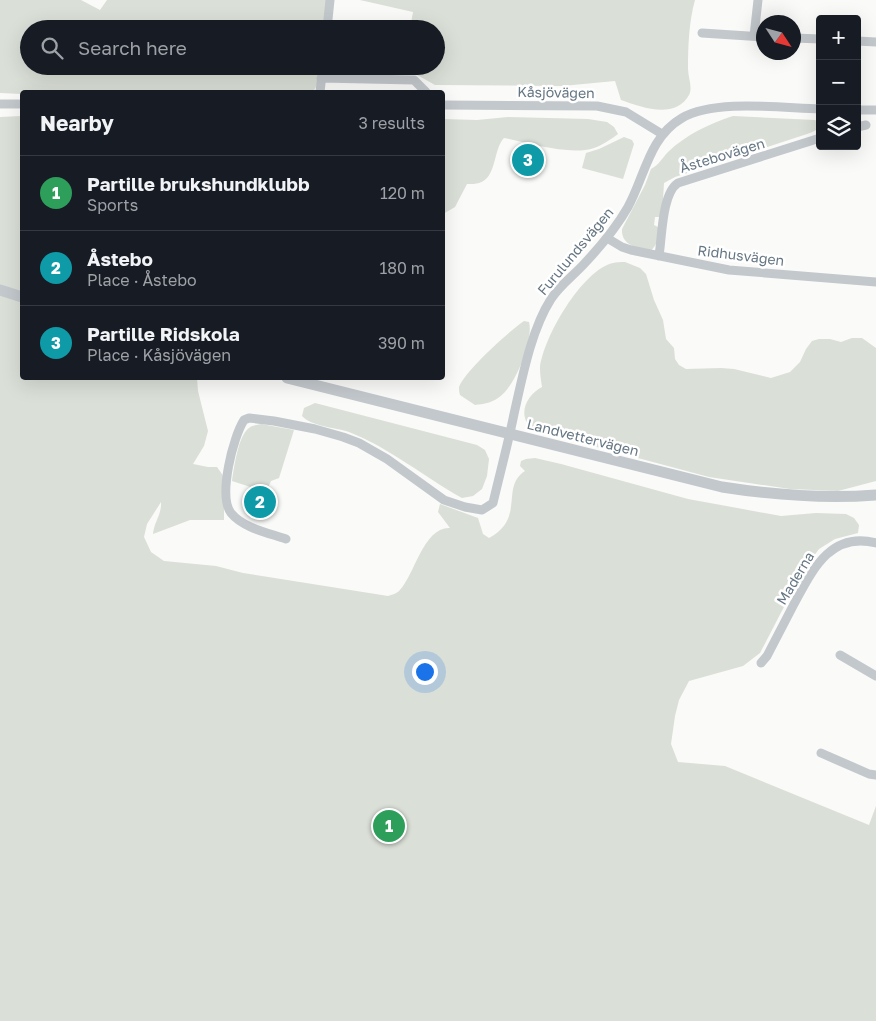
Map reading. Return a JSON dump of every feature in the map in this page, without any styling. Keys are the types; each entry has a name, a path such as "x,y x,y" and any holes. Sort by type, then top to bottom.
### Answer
{"street":[{"path":"328,20 330,0"},
{"path":"702,33 754,36 758,0"},
{"path":"801,38 816,39"},
{"path":"861,40 876,42"},
{"path":"320,90 322,75"},
{"path":"321,78 414,80 424,90"},
{"path":"0,104 20,104"},
{"name":"Kåsjövägen","path":"445,105 597,106 626,112 662,134"},
{"name":"Furulundsvägen","path":"286,538 257,529 241,521 228,509 226,496 227,479 236,436 244,420 249,418 274,421 344,437 367,447 387,459 444,500 482,510 493,503 522,379 542,315 556,291 607,238 628,208 653,148 662,134 681,119 696,111 720,106 816,109"},
{"path":"861,110 876,110"},
{"name":"Åstebovägen","path":"659,256 667,198 673,186 678,182 816,139"},
{"name":"Ridhusvägen","path":"607,238 622,248 729,270 876,282"},
{"path":"0,290 20,296"},
{"name":"Landvettervägen","path":"295,380 722,487 794,496 849,497 876,494"},
{"name":"Maderna","path":"761,663 767,656 807,580 823,557 838,546 847,543 866,541 876,544"},
{"path":"840,655 876,676"},
{"path":"821,753 869,774 876,775"}],"shaded area":[{"path":"0,0 81,0 100,10 107,0 328,0 325,20 20,20 20,75 318,75 317,85 314,90 20,90 20,94 0,93"},
{"path":"360,0 695,0 691,16 689,43 688,69 690,92 683,103 675,107 657,110 621,100 615,81 562,86 435,85 417,75 445,75 445,20 412,20 413,12"},
{"path":"20,116 20,380 197,380 208,431 204,446 193,464 217,467 224,477 224,520 190,520 153,534 161,502 147,524 144,537 151,552 164,561 216,566 243,573 390,596 398,592 405,584 420,553 433,535 441,530 450,528 438,512 440,504 478,518 483,534 489,538 500,530 507,521 514,485 525,471 520,466 521,461 535,458 688,499 781,516 816,513 846,514 854,518 859,525 858,533 835,539 819,549 802,572 760,653 743,666 689,681 679,700 671,744 678,762 725,766 869,825 876,806 876,1021 0,1021 0,117"},
{"path":"733,116 816,121 816,130 811,132 675,177 664,183 662,215 655,217 654,225 660,228 655,246 650,251 631,245 624,239 622,229 645,185 651,169 675,146 707,126"},
{"path":"508,117 588,119 607,122 614,127 618,134 604,144 594,148 573,151 504,138 489,175 479,183 467,184 455,207 445,213 445,119 477,120"},
{"path":"624,137 632,140 634,144 623,179 582,168 586,153"},
{"path":"625,262 640,268 646,274 654,300 663,320 666,339 674,348 675,359 679,365 686,369 734,369 771,378 790,372 800,362 812,341 819,339 841,342 852,338 862,338 876,348 876,481 838,491 790,489 709,477 537,431 529,425 525,418 525,407 533,393 542,387 540,368 548,340 556,323 577,291 589,278 601,268 614,263"},
{"path":"524,321 529,322 530,330 526,352 516,375 504,393 493,401 475,405 460,395 459,387 470,371 498,342"},
{"path":"315,403 477,445 485,450 489,459 487,476 482,489 473,496 462,498 379,446 349,432 307,420 302,416 304,408"},
{"path":"261,424 294,430 279,478 271,481 266,492 232,481 237,453 245,432 249,428"}],"place":[{"name":"Partille Ridskola","path":"528,160"},
{"name":"Åstebo","path":"260,502"},
{"name":"Partille brukshundklubb","path":"389,826"}]}
